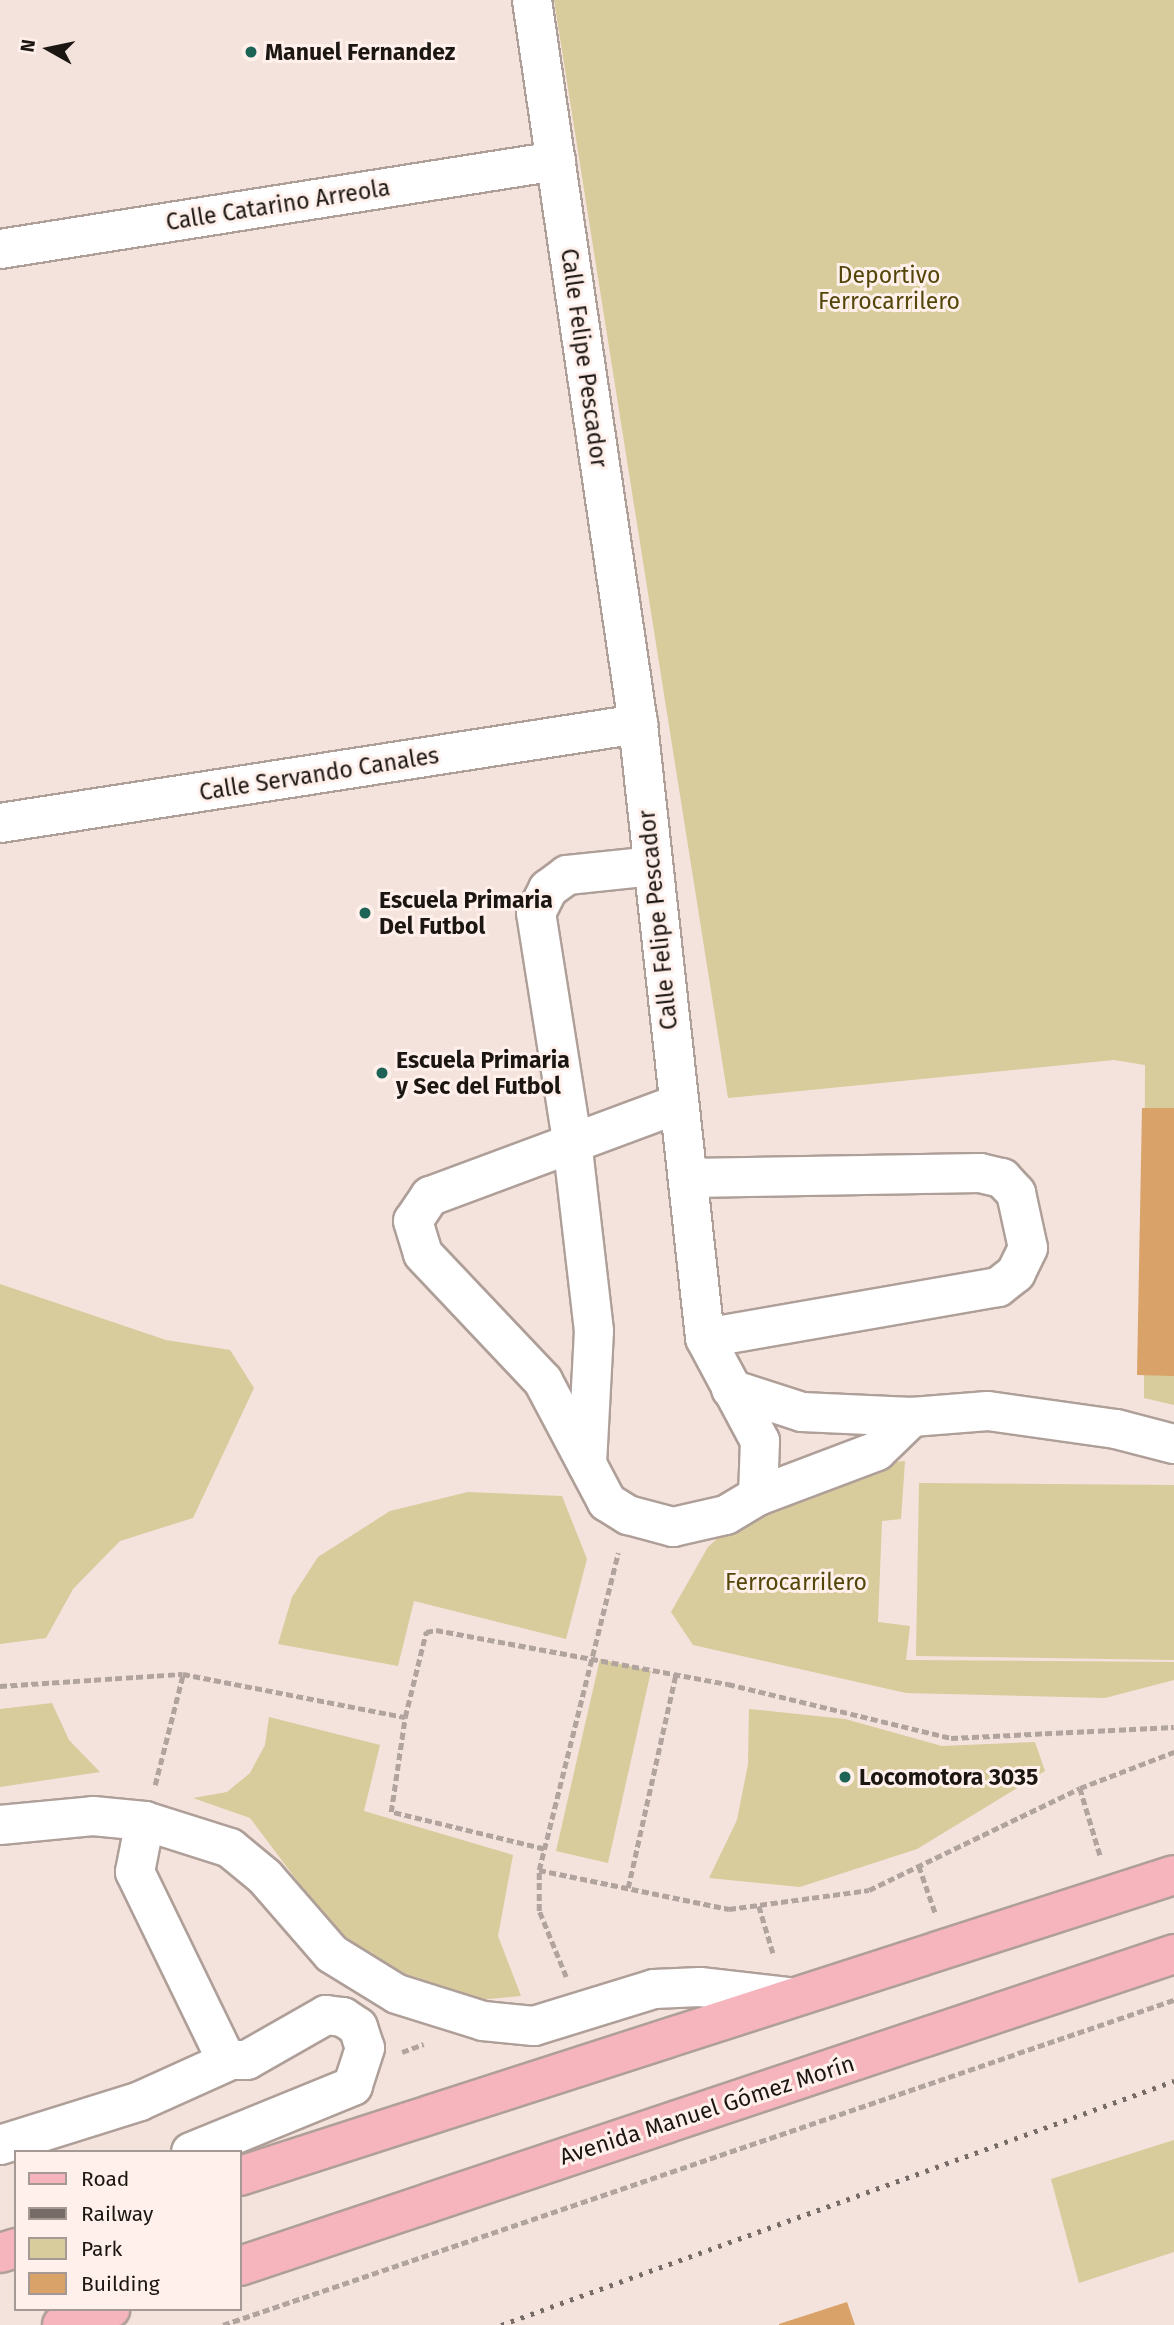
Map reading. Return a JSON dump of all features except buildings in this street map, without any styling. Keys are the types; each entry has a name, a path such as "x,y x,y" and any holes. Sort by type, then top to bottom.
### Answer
{"main road":[{"path":"242,2175 1174,1875"},
{"name":"Avenida Manuel Gómez Morín","path":"242,2265 1174,1954"},
{"path":"62,2325 104,2311"}],"street":[{"name":"Calle Felipe Pescador","path":"532,0 638,724 678,1104 690,1178 705,1338 760,1441 758,1496"},
{"name":"Calle Catarino Arreola","path":"0,249 556,161"},
{"name":"Calle Servando Canales","path":"0,823 638,724"},
{"path":"587,1466 594,1331 572,1140 536,913 548,889 567,875 653,866"},
{"path":"678,1104 572,1140 430,1196 413,1221 423,1254 543,1381 607,1502 628,1515 673,1527 726,1515 758,1496 877,1451 912,1417"},
{"path":"690,1178 980,1173 1002,1178 1016,1194 1028,1248 1016,1273 998,1287 705,1338"},
{"path":"731,1389 802,1412 912,1417 989,1411 1116,1429 1174,1444"},
{"path":"0,1825 93,1816 145,1821 230,1848 265,1877 332,1954 397,1994 496,2023 534,2026 654,1989 700,1987 789,1997"},
{"path":"145,1821 135,1872 223,2053 231,2060"},
{"path":"0,2145 140,2101 231,2060 247,2060 326,2015 343,2017 358,2028 365,2048 353,2085 196,2150"}],"path":[{"path":"579,2010 539,1911 539,1870 589,1657 628,1515"},
{"path":"544,1849 391,1812 405,1717 426,1632 589,1657 677,1674 951,1738 1174,1727"},
{"path":"0,1686 183,1674 405,1717"},
{"path":"145,1821 183,1674"},
{"path":"628,1888 677,1674"},
{"path":"539,1870 729,1909 869,1890 1080,1788 1174,1752"},
{"path":"1080,1788 1111,1895"},
{"path":"919,1866 947,1947"},
{"path":"760,1906 789,1997"},
{"path":"223,2325 1174,2000"}],"green space":[{"name":"Deportivo Ferrocarrilero","path":"554,0 1174,0 1174,1405 1144,1398 1145,1065 1114,1060 728,1098"},
{"path":"0,1284 166,1340 230,1350 254,1388 193,1518 120,1541 73,1589 46,1638 0,1644"},
{"name":"Ferrocarrilero","path":"905,1461 901,1519 882,1521 878,1622 910,1626 906,1660 1174,1662 1174,1680 1105,1698 906,1693 693,1645 671,1612 708,1547 775,1486 844,1468"},
{"path":"919,1483 1174,1485 1174,1660 916,1656"},
{"path":"468,1492 562,1496 587,1559 566,1639 414,1601 398,1666 278,1644 292,1597 318,1557 390,1511"},
{"path":"600,1659 651,1671 608,1863 556,1851"},
{"path":"52,1703 69,1740 100,1772 0,1787 0,1709"},
{"path":"749,1709 845,1719 942,1746 1035,1742 1045,1771 917,1849 800,1887 709,1878 737,1820 748,1764"},
{"path":"269,1717 380,1745 364,1811 513,1855 498,1936 521,1996 478,2000 427,1988 370,1958 328,1922 250,1818 193,1798 227,1792 250,1773 265,1745"},
{"path":"1174,2140 1174,2252 1079,2283 1051,2179"}],"railway":[{"path":"501,2325 1174,2081"}],"place":[{"name":"Manuel Fernandez","path":"251,52"},
{"name":"Escuela Primaria Del Futbol","path":"365,913"},
{"name":"Escuela Primaria y Sec del Futbol","path":"382,1073"},
{"name":"Locomotora 3035","path":"845,1777"}]}
